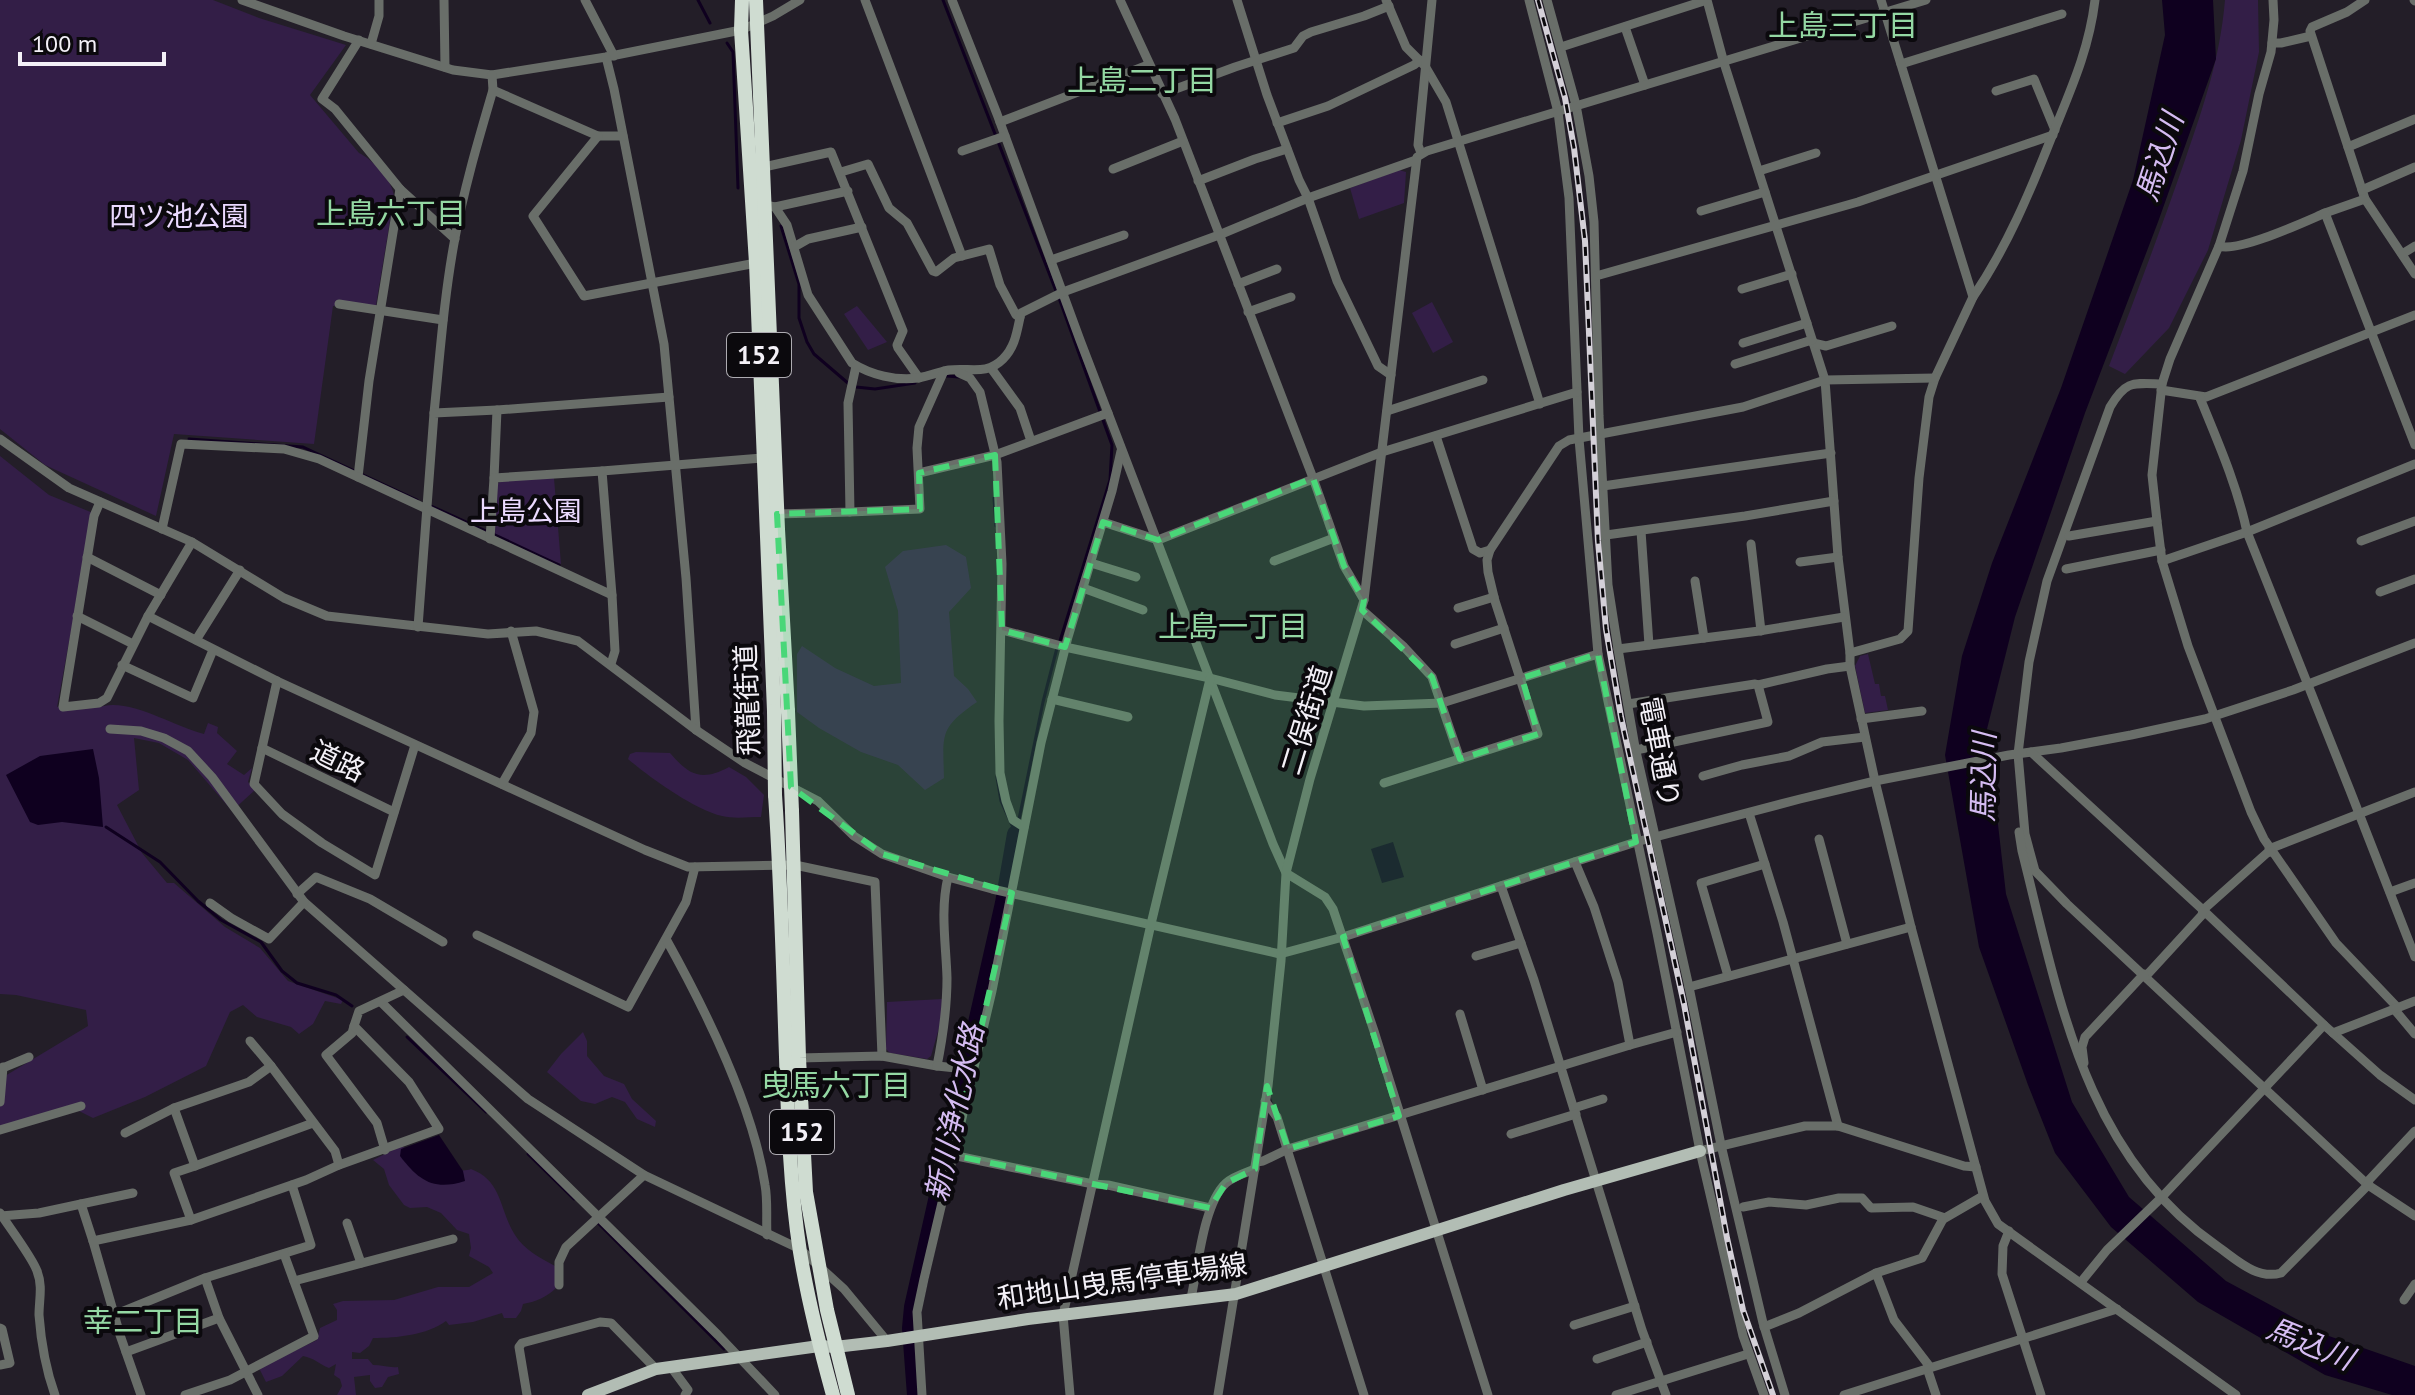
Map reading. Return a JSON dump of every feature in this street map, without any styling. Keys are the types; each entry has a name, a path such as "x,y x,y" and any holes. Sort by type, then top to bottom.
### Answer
{"highway":[{"name":"飛龍街道","path":"752,0 758,24 764,167 770,206 781,711 775,795 788,865 806,1192 819,1265 833,1395"},
{"name":"飛龍街道","path":"752,0 741,30 756,263 762,458 781,711 792,811 788,865 788,1125 800,1249 811,1316 848,1395"}],"main road":[{"name":"和地山曳馬停車場線","path":"588,1395 656,1369 1236,1294 1700,1151"}],"street":[{"path":"371,44 379,16 379,0"},
{"path":"444,0 445,67"},
{"path":"585,0 610,56 664,344 686,578 696,730"},
{"path":"247,1 445,67 492,75 741,30 800,0"},
{"path":"865,0 962,256"},
{"path":"952,0 1000,122 999,138 1051,260 1059,293 1158,540 1268,831 1286,873 1325,897 1333,909 1488,1395"},
{"path":"1120,0 1183,141 1344,566 1363,605 1432,677 1460,759"},
{"path":"1249,0 1238,2 1277,123 1337,281 1378,366 1391,375"},
{"name":"二俣街道","path":"1218,1395 1265,1101 1286,873 1310,779 1363,605 1419,156 1423,63 1432,0"},
{"path":"1529,0 1558,112"},
{"path":"1547,0 1576,105"},
{"path":"1561,47 1707,0 1724,63 1825,380 1838,557 1850,666 1911,927 1983,1196 1998,1224 2236,1395"},
{"path":"1881,0 1973,297"},
{"path":"770,206 787,225 808,295 856,366 897,379 919,378 946,371 983,371 1003,359 1012,348 1024,311 1059,293 1219,235 1459,141 1926,0"},
{"path":"1850,653 1900,639 1909,628 1911,570 1929,397 1973,297 2013,227 2038,174 2089,42 2095,0"},
{"path":"2273,0 2272,43 2243,171 2219,246 2170,359 2162,387 2152,475 2161,556 2188,646 2251,812 2270,850 2336,943 2396,1008 2415,1034"},
{"path":"2365,0 2347,12 2312,27 2311,36 2364,194 2415,274"},
{"path":"1162,94 1294,48 1303,36 1311,32 1364,16 1387,3 1406,47 1423,63 1446,102 1540,404"},
{"path":"1901,64 2062,14"},
{"path":"1625,27 1645,85"},
{"path":"2272,43 2311,36"},
{"path":"359,40 322,99 335,109 400,189 455,239"},
{"path":"1277,123 1328,106 1423,63"},
{"path":"1000,122 1148,65"},
{"path":"418,627 443,320 462,203 493,90 492,75"},
{"path":"1996,91 2034,79 2054,133"},
{"path":"493,90 598,136 623,136"},
{"name":"電車通り","path":"1576,105 1594,222 1608,585 1618,649 1654,838 1689,987 1721,1145 1764,1327 1785,1395"},
{"name":"電車通り","path":"1558,112 1569,198 1579,439 1598,654 1700,1151 1748,1354 1764,1395"},
{"path":"2348,147 2415,119"},
{"path":"1596,276 1858,202 2054,133"},
{"path":"598,136 533,216 584,296 756,263"},
{"path":"962,151 999,138"},
{"path":"1113,169 1183,141"},
{"path":"1198,181 1287,149"},
{"path":"764,167 831,152 903,331 898,348 919,378"},
{"path":"1759,171 1816,153"},
{"path":"841,172 868,164 889,208 907,223 933,271 936,272 950,260 989,249 1000,285 1020,317"},
{"path":"2219,246 2225,248 2260,239 2325,213 2415,167"},
{"path":"359,473 369,381 400,189"},
{"path":"770,206 848,191"},
{"path":"1701,211 1765,192"},
{"path":"2325,213 2415,445"},
{"path":"794,247 808,239 862,227"},
{"path":"1051,260 1124,235"},
{"path":"2402,254 2415,246"},
{"path":"1238,284 1277,269"},
{"path":"1742,289 1792,274"},
{"path":"1248,312 1291,297"},
{"path":"339,304 443,320"},
{"path":"2415,315 2200,398 2162,387 2128,384 2121,390 2110,407 2047,581 2029,662 2014,755 2025,834 2037,876 2368,1185 2415,1216"},
{"path":"1743,343 1807,323"},
{"path":"1735,364 1812,342 1826,346 1892,326"},
{"path":"850,512 848,403 856,366"},
{"path":"991,368 1020,408 1031,441"},
{"path":"777,514 920,509 919,427 946,371"},
{"path":"946,371 970,378 980,392 995,455 1002,564 1000,773 1006,801 1019,824"},
{"path":"1384,783 1538,734 1494,597 1487,560 1490,550 1559,446 1569,440 1743,407 1825,380 1935,378"},
{"path":"1387,411 1483,380"},
{"path":"1103,522 1158,540 1382,452 1577,392"},
{"path":"434,413 669,397"},
{"path":"2200,398 2224,457 2247,532 2415,957"},
{"path":"490,534 497,410"},
{"path":"919,473 995,455 1105,414"},
{"path":"1436,436 1473,549 1480,553 1490,550"},
{"path":"0,439 69,488 192,542 284,598 327,616 488,634 536,631 578,641 745,763 818,801 854,836 882,854 948,877 1007,892 1280,954 1343,937 1636,842 1749,813 1875,781 2131,735 2215,715 2307,685 2415,643"},
{"path":"162,529 181,444 284,449 359,473 612,595"},
{"path":"922,1395 913,1336 917,1312 1019,824 1052,699 1061,646 1091,563 1121,448"},
{"path":"1603,486 1831,453"},
{"path":"494,478 762,458"},
{"path":"2066,569 2161,556 2247,532 2415,464"},
{"path":"602,471 615,651 611,664"},
{"path":"1606,535 1834,501"},
{"path":"100,502 94,516 63,707 99,703 107,698 148,616 192,542"},
{"path":"2069,536 2157,521"},
{"path":"2361,541 2415,521"},
{"path":"1641,531 1649,645"},
{"path":"1274,561 1334,538"},
{"path":"1751,544 1761,631"},
{"path":"87,557 161,595"},
{"path":"1800,562 1838,557"},
{"path":"1091,563 1136,577"},
{"path":"196,640 240,570"},
{"path":"2380,592 2415,579"},
{"path":"1695,581 1704,638"},
{"path":"1083,588 1143,610"},
{"path":"1458,608 1494,597"},
{"path":"77,616 133,644"},
{"path":"148,616 277,681 688,867 788,865 875,882 882,1056"},
{"path":"1618,649 1844,617"},
{"path":"1455,644 1504,628"},
{"path":"1002,630 1275,695 1364,706 1442,703 1598,654"},
{"path":"502,784 531,733 534,712 511,631"},
{"path":"122,665 193,698 213,650"},
{"path":"1628,704 1758,685 1850,666"},
{"path":"1070,1395 1063,1315 1210,678"},
{"path":"277,681 254,784 282,814 375,875 394,812"},
{"path":"1636,750 1768,722 1758,685"},
{"path":"1052,699 1128,717"},
{"path":"1861,719 1922,711"},
{"path":"110,729 141,731 164,738 188,751 212,777 300,898 528,1099 644,1175 800,1249 844,1289 887,1341"},
{"path":"1703,776 1789,756 1822,742 1865,737"},
{"name":"道路","path":"262,748 394,812 415,745"},
{"path":"2031,752 2324,1025 2380,1075 2415,1100"},
{"path":"2083,1070 2085,1037 2202,915 2203,910 2270,850 2415,792"},
{"path":"2022,798 2017,820 2022,851 2060,1000 2083,1070 2112,1133 2160,1199 2205,1238 2262,1275 2285,1270 2368,1185 2369,1180 2415,1131"},
{"path":"1749,813 1838,1126"},
{"path":"1819,839 1847,944"},
{"path":"1575,862 1594,907 1618,982 1630,1045"},
{"path":"1728,976 1701,883 1765,864"},
{"path":"477,935 628,1007 686,902 695,867"},
{"path":"210,903 269,939 316,877 370,899 443,942"},
{"path":"937,1066 946,1024 943,898 948,877"},
{"path":"2390,892 2415,883"},
{"path":"1501,886 1666,1395"},
{"path":"1689,987 1911,927"},
{"path":"666,939 688,977 730,1071 759,1154 766,1189 767,1235"},
{"path":"1476,956 1521,943"},
{"path":"385,1150 377,1123 326,1055 352,1033 359,1011 404,990"},
{"path":"2333,1033 2415,1001"},
{"path":"381,1002 775,1395"},
{"path":"1460,1014 1483,1090"},
{"path":"2081,1282 2107,1250 2160,1199 2324,1025"},
{"path":"93,1241 191,1220 439,1129 409,1082 354,1026"},
{"path":"1191,1298 1210,1208 1226,1183 1263,1161 1288,1149 1677,1032"},
{"path":"250,1041 335,1151 339,1165"},
{"path":"799,1058 882,1056 956,1068"},
{"path":"0,1102 2,1068 29,1057"},
{"path":"125,1133 174,1108 249,1082 271,1066"},
{"path":"1511,1134 1603,1099"},
{"path":"1265,1101 1277,1117 1288,1149 1364,1395"},
{"path":"0,1130 81,1106"},
{"path":"174,1108 195,1166"},
{"path":"191,1220 174,1173 313,1123"},
{"path":"1700,1151 1805,1126 1838,1126 1964,1166 1976,1167"},
{"path":"952,1155 1210,1208"},
{"path":"559,1285 559,1262 566,1247 644,1175"},
{"path":"114,1315 205,1278 311,1245 292,1185"},
{"path":"1,1215 39,1213 133,1193"},
{"path":"1764,1327 1799,1313 1876,1273 1922,1258 1943,1219 1983,1196"},
{"path":"1743,1207 1769,1202 1806,1205 1839,1198 1862,1198 1871,1208 1913,1207 1943,1219"},
{"path":"81,1204 141,1395"},
{"path":"1,1215 37,1270 44,1347 55,1395"},
{"path":"347,1223 361,1263"},
{"path":"2009,1231 2003,1246 2002,1274 2041,1395"},
{"path":"294,1281 453,1239"},
{"path":"185,1395 230,1380 314,1336 284,1254"},
{"path":"1876,1273 1894,1320 1929,1367 1936,1395"},
{"path":"205,1278 219,1318 258,1395"},
{"path":"2404,1300 2415,1284"},
{"path":"1574,1325 1635,1306"},
{"path":"1844,1395 2117,1309"},
{"path":"126,1352 219,1318"},
{"path":"527,1395 519,1347 522,1343 600,1322 611,1323 656,1369"},
{"path":"0,1328 10,1363 0,1365"},
{"path":"1597,1359 1647,1342"},
{"path":"1616,1395 1748,1354"},
{"path":"671,1367 688,1390 685,1395"},
{"path":"2215,1380 2220,1395"}],"highlighted area":[{"path":"995,455 1002,630 1065,647 1103,522 1158,540 1313,478 1344,566 1364,600 1362,610 1432,677 1460,759 1538,734 1522,678 1598,654 1636,842 1343,937 1399,1116 1288,1149 1267,1086 1255,1169 1226,1183 1210,1208 952,1155 1012,893 882,854 791,787 777,514 920,509 919,473"}],"green space":[{"name":"四ツ池公園","path":"0,0 213,0 346,45 310,95 359,153 381,171 394,197 375,311 333,306 314,444 174,434 156,516 45,465 0,429"},
{"path":"2225,0 2258,0 2259,52 2241,140 2208,250 2169,328 2125,374 2109,366 2199,120 2215,62"},
{"path":"1399,170 1406,172 1404,203 1359,219 1350,188"},
{"path":"1432,302 1453,342 1433,353 1412,313"},
{"path":"857,306 887,342 868,350 844,314"},
{"path":"0,456 49,495 93,513 57,707 124,706 204,734 208,723 218,727 217,733 237,751 227,764 244,775 252,768 248,782 255,790 232,811 188,760 159,743 134,738 139,790 117,805 142,853 167,883 174,883 225,927 260,948 288,981 343,1000 341,1004 325,1001 313,1024 299,1034 291,1027 257,1017 243,1005 230,1012 206,1066 145,1097 93,1118 69,1106 0,1128 0,1079 88,1026 86,1010 0,994"},
{"name":"上島公園","path":"554,478 561,564 495,537 496,485 501,481"},
{"path":"946,545 966,557 971,588 949,612 954,676 977,702 950,726 944,741 944,778 925,790 898,765 861,752 797,712 797,654 802,646 835,668 874,686 901,683 898,611 885,567 903,551"},
{"path":"1868,654 1875,684 1879,684 1881,696 1885,696 1888,710 1865,713 1855,666 1860,656"},
{"path":"670,753 683,767 696,774 711,774 729,767 746,777 764,795 761,817 727,817 699,807 628,759 630,754"},
{"path":"942,999 941,1021 931,1056 927,1059 890,1053 886,1049 887,1002"},
{"path":"583,1032 587,1041 587,1056 604,1076 624,1084 632,1099 656,1121 655,1127 637,1119 625,1102 612,1097 595,1104 581,1101 547,1072"},
{"path":"401,1146 455,1170 471,1169 489,1181 519,1240 555,1266 556,1288 541,1299 523,1304 516,1318 504,1318 502,1313 473,1322 449,1325 446,1321 430,1330 411,1335 373,1338 360,1353 352,1352 352,1359 368,1359 373,1365 398,1367 399,1374 388,1377 382,1387 375,1388 370,1375 354,1377 356,1395 337,1395 342,1386 340,1379 334,1375 336,1364 329,1368 303,1356 282,1376 266,1382 259,1368 317,1340 320,1328 337,1320 337,1310 333,1304 394,1300 438,1287 469,1287 493,1273 489,1267 469,1256 469,1234 457,1230 441,1213 427,1207 410,1208 404,1205 389,1185 384,1169 373,1160"}],"water":[{"name":"馬込川","path":"2162,0 2213,0 2216,59 2085,413 2015,617 1987,729 2006,894 2072,1102 2129,1197 2226,1281 2326,1335 2415,1366 2415,1395 2392,1395 2325,1375 2198,1302 2111,1227 2055,1153 1979,947 1945,755 1962,656 1992,563 2061,388 2133,180 2165,35"},
{"path":"93,749 103,827 62,822 38,825 30,822 6,775 40,756"},
{"path":"1393,842 1404,877 1382,883 1371,849"},
{"path":"439,1135 463,1171 465,1181 444,1185 428,1182 400,1156 401,1149"}],"waterway":[{"path":"698,0 710,23"},
{"path":"943,0 1056,291"},
{"path":"727,43 733,52 738,188"},
{"path":"781,226 799,284 799,318 807,342 814,354 849,384"},
{"path":"1059,298 1112,445 1110,480 1060,641"},
{"path":"947,376 959,377"},
{"path":"856,387 875,389 915,383"},
{"path":"189,439 303,447 417,500"},
{"path":"994,498 996,526"},
{"path":"431,506 486,531"},
{"path":"493,534 559,565"},
{"path":"1016,834 1057,648"},
{"path":"997,777 1001,801 1016,834"},
{"path":"106,827 160,862 221,920 261,942 282,971 297,983 336,995 352,1006"},
{"name":"新川浄化水路","path":"916,1395 911,1328 913,1307 1004,903 1016,834"},
{"path":"407,1037 486,1112"},
{"path":"528,1154 574,1199"},
{"path":"596,1221 724,1349"}],"railway":[{"path":"1538,0 1565,98 1585,241 1598,541 1606,629 1621,717 1684,1004 1727,1238 1743,1310 1773,1395"}],"district":[{"name":"上島三丁目","path":"1843,26"},
{"name":"上島二丁目","path":"1142,81"},
{"name":"上島六丁目","path":"391,214"},
{"name":"上島一丁目","path":"1233,627"},
{"name":"曳馬六丁目","path":"836,1086"},
{"name":"幸二丁目","path":"143,1322"}]}
